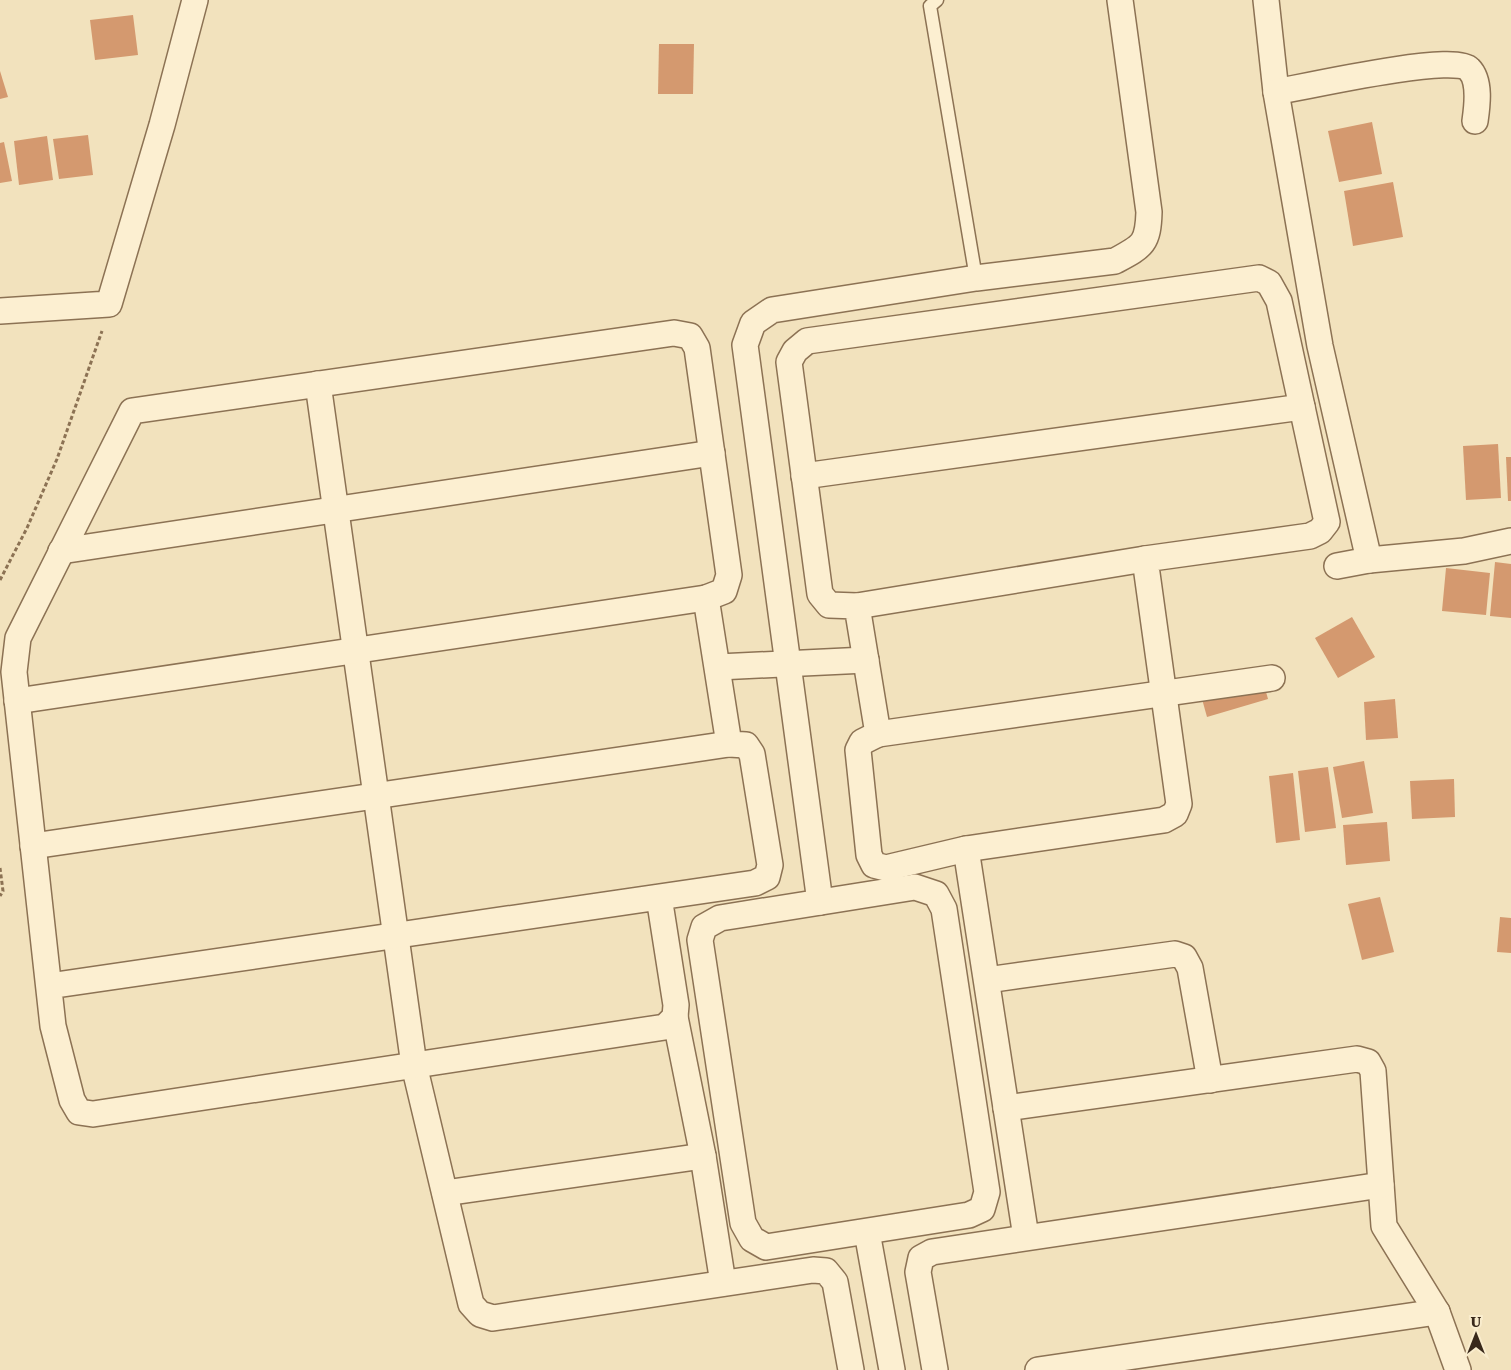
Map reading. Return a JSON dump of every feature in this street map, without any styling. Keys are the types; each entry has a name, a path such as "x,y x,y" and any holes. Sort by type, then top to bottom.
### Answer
{"street":[{"path":"0,311 109,304 162,125 194,0"},
{"path":"820,902 786,663 745,345 753,323 772,310 976,278 1115,261 1134,251 1148,236 1149,212 1120,0"},
{"path":"1266,0 1276,92 1320,346 1369,560"},
{"path":"1276,92 1426,65 1462,65 1469,69 1474,79 1477,97 1476,121"},
{"path":"1259,278 1269,283 1278,301 1327,522 1320,531 1310,536 1145,559 857,606 828,605 820,594 804,476 789,362 795,351 807,341 1259,278"},
{"path":"18,701 706,598 724,591 729,575 697,348 690,336 674,333 132,411 18,638 14,672 53,1026 72,1100 79,1112 93,1114 665,1028 675,1017"},
{"path":"318,384 414,1065 471,1304 480,1314 493,1318 813,1270 826,1272 835,1282 851,1370"},
{"path":"804,476 1302,407"},
{"path":"61,551 712,453"},
{"path":"1338,566 1369,560 1455,552 1511,541"},
{"path":"1145,559 1164,693 1179,804 1175,814 1164,820 966,849 886,868 874,865 869,855 858,750 862,742 878,734 1164,693 1272,678"},
{"path":"706,598 729,744"},
{"path":"857,606 878,734"},
{"path":"718,667 866,660"},
{"path":"33,846 729,744 746,745 752,754 770,865 767,877 755,883 49,986"},
{"path":"966,849 1026,1237"},
{"path":"915,887 936,894 944,909 987,1192 982,1209 969,1215 766,1247 752,1239 743,1223 700,940 704,927 720,918 820,902 915,887"},
{"path":"659,897 676,1005 675,1017 703,1156 723,1283"},
{"path":"987,980 1175,954 1184,957 1190,968 1210,1080"},
{"path":"1006,1108 1357,1059 1368,1062 1373,1071 1384,1226 1437,1312 1458,1370"},
{"path":"444,1193 703,1156"},
{"path":"935,1370 918,1272 921,1258 932,1252 1381,1186"},
{"path":"867,1232 892,1370"},
{"path":"1038,1370 1437,1312"}],"lane":[{"path":"937,0 930,6 976,278"}],"path":[{"path":"0,580 27,528 57,459 99,341 109,304"},
{"path":"0,868 3,891 0,896"}],"building":[{"path":"133,15 138,55 95,60 90,20"},
{"path":"659,44 694,44 693,94 658,94"},
{"path":"0,71 8,97 0,99"},
{"path":"1372,122 1382,174 1339,182 1328,131"},
{"path":"88,135 93,175 59,179 53,139"},
{"path":"47,136 53,180 19,185 14,141"},
{"path":"4,142 12,181 0,183 0,143"},
{"path":"1393,182 1403,237 1353,246 1344,191"},
{"path":"1498,444 1501,498 1466,500 1463,446"},
{"path":"1506,457 1511,457 1511,501 1508,501"},
{"path":"1495,562 1511,564 1511,618 1490,616"},
{"path":"1446,568 1490,573 1486,615 1442,611"},
{"path":"1352,617 1375,657 1338,678 1315,638"},
{"path":"1263,681 1268,699 1207,717 1202,699"},
{"path":"1395,699 1398,738 1366,740 1364,702"},
{"path":"1364,761 1373,813 1342,818 1333,767"},
{"path":"1328,767 1336,828 1305,832 1298,771"},
{"path":"1293,773 1300,840 1276,843 1269,776"},
{"path":"1454,779 1455,817 1412,819 1410,781"},
{"path":"1387,822 1390,861 1346,865 1343,825"},
{"path":"1380,897 1394,952 1362,960 1348,904"},
{"path":"1500,917 1511,918 1511,953 1497,952"}]}
